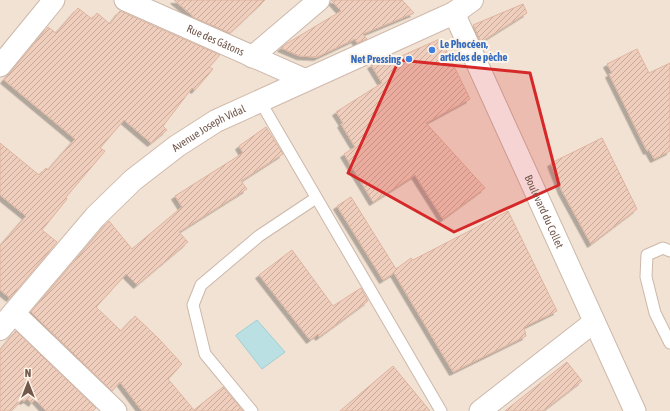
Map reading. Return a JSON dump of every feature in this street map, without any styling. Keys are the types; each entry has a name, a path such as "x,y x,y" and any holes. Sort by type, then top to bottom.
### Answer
{"street":[{"path":"0,66 54,0"},
{"name":"Rue des Gâtons","path":"125,0 306,80"},
{"path":"252,56 319,0"},
{"name":"Avenue Joseph Vidal","path":"7,321 95,216 133,180 177,146 216,121 454,13 472,0"},
{"name":"Boulevard du Collet","path":"454,13 634,411"},
{"path":"7,321 116,411"},
{"path":"480,411 594,322"}],"lane":[{"path":"260,101 441,411"},
{"path":"252,411 205,354 193,304 201,285 259,236 316,198"},
{"path":"670,251 663,248 647,255 646,277 655,313 670,343"}],"highlighted area":[{"path":"399,60 530,73 559,185 454,232 348,173"}],"shaded area":[{"path":"0,0 670,0 670,411 0,411"}],"water":[{"path":"257,320 285,352 262,369 236,336"}],"building":[{"path":"174,0 265,0 230,33 195,18"},
{"path":"331,0 402,0 414,13 363,34 367,39 357,43 355,39 317,57 300,56 281,48 341,11"},
{"path":"523,4 527,13 481,42 473,25"},
{"path":"78,8 92,19 97,13 110,24 120,11 220,55 209,67 213,69 195,90 192,88 163,126 167,130 151,143 124,120 100,148 105,151 66,197 67,199 42,230 57,242 10,298 0,290 0,246 26,216 0,195 0,143 39,175 46,168 48,170 75,139 4,80 48,27 56,33"},
{"path":"442,38 447,52 470,99 426,123 485,188 443,219 415,175 373,202 344,154 355,147 341,124 343,123 336,112 382,83 371,65 385,58 388,62"},
{"path":"637,49 649,73 670,63 670,151 654,159 649,150 647,151 609,74 612,73 607,64"},
{"path":"266,127 283,154 241,181 247,189 179,232 188,242 137,285 126,274 96,307 121,331 135,316 159,339 182,364 168,379 194,410 223,387 243,411 142,411 120,382 112,391 31,312 109,221 132,249 182,207 175,196 243,153 239,146"},
{"path":"602,138 637,209 591,244 562,191 551,163"},
{"path":"351,197 396,269 411,258 413,260 508,211 557,311 524,327 526,336 453,372 394,273 383,280 337,206"},
{"path":"292,250 333,306 361,288 368,301 319,337 318,334 310,340 259,275"},
{"path":"16,331 96,408 93,411 46,411 35,399 32,403 27,399 24,401 22,400 11,411 0,411 0,350"},
{"path":"567,362 582,381 543,411 505,411"},
{"path":"393,366 430,411 340,411 386,372"}],"place":[{"name":"Le Phocéen, articles de pèche","path":"432,50"},
{"name":"Net Pressing","path":"409,59"}]}
